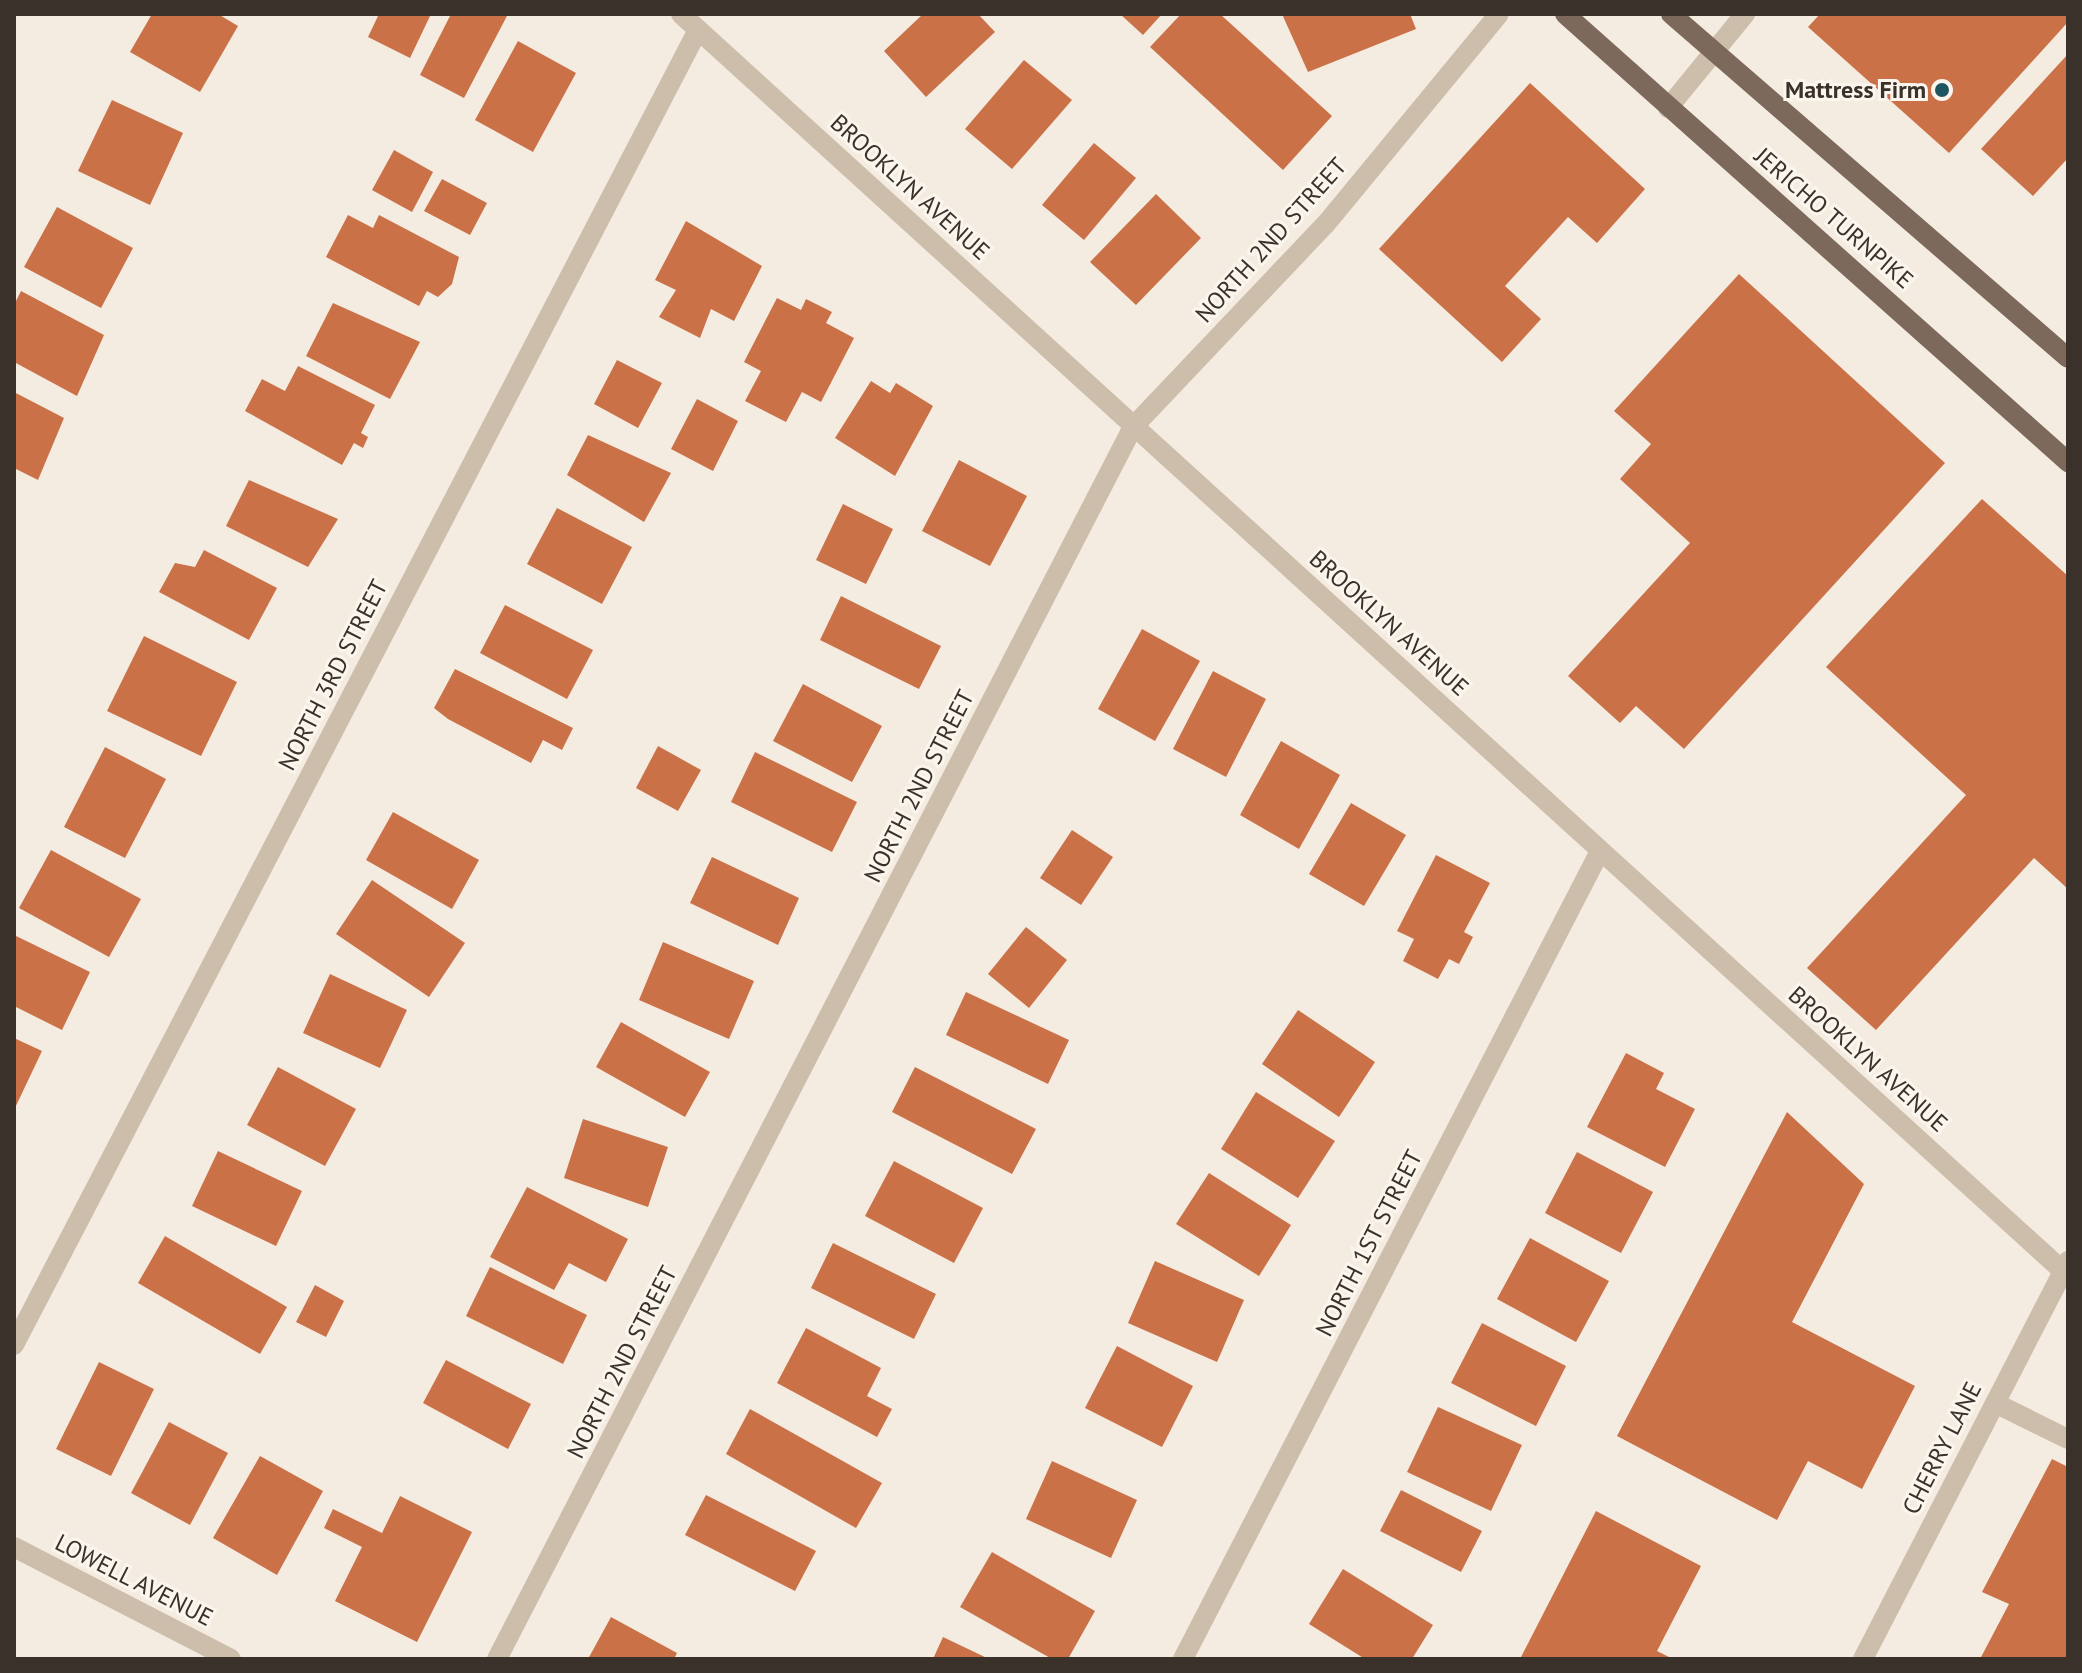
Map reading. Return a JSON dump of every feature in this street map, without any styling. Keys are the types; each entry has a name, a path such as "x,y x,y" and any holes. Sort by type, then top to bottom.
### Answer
{"main road":[{"name":"JERICHO TURNPIKE","path":"1565,14 2068,462"},
{"name":"JERICHO TURNPIKE","path":"1671,14 2068,358"}],"street":[{"name":"BROOKLYN AVENUE","path":"681,14 1600,851 2065,1266"},
{"name":"NORTH 2ND STREET","path":"497,1659 1133,427 1325,225 1499,14"},
{"path":"1668,108 1745,14"},
{"name":"NORTH 3RD STREET","path":"14,1345 698,30"},
{"name":"NORTH 1ST STREET","path":"1183,1659 1600,851"},
{"name":"CHERRY LANE","path":"1863,1659 2065,1266"},
{"path":"1995,1403 2068,1439"},
{"name":"LOWELL AVENUE","path":"14,1547 231,1659"}],"building":[{"path":"152,14 218,14 238,26 200,92 130,52"},
{"path":"379,14 431,14 410,58 368,37"},
{"path":"451,14 508,14 464,98 420,75"},
{"path":"923,14 978,14 995,32 926,97 884,51"},
{"path":"1120,14 1162,14 1143,35"},
{"path":"1181,14 1220,14 1332,116 1283,170 1150,47"},
{"path":"1282,14 1410,14 1416,29 1308,72"},
{"name":"Mattress Firm","path":"1820,14 2068,14 2068,22 1949,153 1808,27"},
{"path":"518,41 576,73 533,152 475,120"},
{"path":"2068,54 2068,158 2033,196 1981,149"},
{"path":"1024,60 1072,100 1012,169 965,129"},
{"path":"1530,83 1645,189 1597,243 1568,217 1505,286 1541,319 1502,362 1379,249"},
{"path":"112,100 183,133 150,205 78,171"},
{"path":"1094,143 1136,178 1084,240 1042,205"},
{"path":"394,150 433,172 412,212 372,190"},
{"path":"442,179 487,203 470,235 424,211"},
{"path":"1156,194 1201,238 1136,305 1090,262"},
{"path":"57,207 133,248 101,308 24,267"},
{"path":"348,215 373,228 379,215 459,257 452,284 438,297 427,291 419,306 326,257"},
{"path":"686,221 762,266 734,321 711,309 700,338 659,317 676,290 655,280"},
{"path":"1739,274 1945,463 1684,749 1636,706 1620,723 1568,676 1690,543 1620,479 1651,444 1614,411"},
{"path":"21,291 104,335 77,396 14,362 14,305"},
{"path":"777,298 801,310 806,299 832,312 826,323 854,338 821,402 802,392 786,422 745,401 761,371 744,362"},
{"path":"333,303 420,342 390,399 306,356"},
{"path":"617,360 662,383 638,428 594,404"},
{"path":"298,366 375,405 361,433 368,437 363,448 354,443 342,465 245,411 262,379 285,391"},
{"path":"871,381 890,393 896,383 933,406 895,476 835,438"},
{"path":"14,392 64,418 38,480 14,468"},
{"path":"697,399 738,421 713,471 671,449"},
{"path":"588,435 671,473 644,522 567,475"},
{"path":"959,460 1027,496 990,566 922,531"},
{"path":"249,480 338,519 308,567 226,526"},
{"path":"1982,499 2068,576 2068,889 2034,858 1876,1030 1807,968 1966,795 1826,667"},
{"path":"843,504 893,529 866,584 816,560"},
{"path":"557,508 632,547 602,604 527,564"},
{"path":"204,550 277,588 249,640 159,592 175,563 195,567"},
{"path":"841,596 941,646 919,689 820,640"},
{"path":"505,605 593,650 567,699 480,653"},
{"path":"1142,629 1200,661 1155,741 1098,709"},
{"path":"144,636 237,682 201,756 107,711"},
{"path":"455,669 573,728 562,750 543,740 531,763 448,719 434,708"},
{"path":"1213,671 1266,699 1226,777 1173,749"},
{"path":"803,684 882,726 852,782 773,741"},
{"path":"1281,741 1340,775 1299,849 1240,815"},
{"path":"658,746 701,770 678,811 636,788"},
{"path":"105,747 166,779 125,858 64,827"},
{"path":"755,752 857,802 832,852 731,802"},
{"path":"1351,803 1406,835 1364,906 1309,874"},
{"path":"393,812 479,860 452,909 366,860"},
{"path":"1072,830 1113,857 1081,905 1040,878"},
{"path":"51,850 141,899 109,957 19,908"},
{"path":"1436,855 1490,883 1464,932 1473,937 1459,964 1449,959 1438,979 1403,961 1414,939 1397,931"},
{"path":"712,857 799,898 778,945 690,903"},
{"path":"372,880 465,943 429,997 336,934"},
{"path":"1026,927 1067,960 1029,1008 988,974"},
{"path":"14,935 90,972 62,1030 14,1006"},
{"path":"663,942 754,981 729,1039 639,1000"},
{"path":"330,974 407,1010 380,1068 303,1033"},
{"path":"966,992 1069,1040 1048,1084 946,1035"},
{"path":"1298,1010 1375,1062 1339,1117 1262,1064"},
{"path":"621,1022 710,1072 685,1117 596,1067"},
{"path":"14,1038 42,1051 14,1110"},
{"path":"1626,1053 1664,1073 1656,1089 1695,1109 1665,1167 1587,1127"},
{"path":"278,1067 356,1109 325,1166 247,1125"},
{"path":"915,1067 1036,1129 1012,1174 892,1112"},
{"path":"1256,1092 1335,1141 1298,1198 1221,1149"},
{"path":"1787,1112 1864,1184 1792,1322 1915,1386 1862,1489 1808,1461 1777,1520 1617,1436"},
{"path":"583,1119 668,1147 648,1207 564,1178"},
{"path":"218,1151 302,1191 276,1246 192,1206"},
{"path":"1577,1152 1653,1192 1621,1253 1545,1213"},
{"path":"894,1161 983,1208 954,1263 865,1216"},
{"path":"1209,1173 1291,1225 1259,1276 1176,1224"},
{"path":"527,1187 628,1239 606,1282 569,1263 554,1290 490,1257"},
{"path":"165,1236 287,1307 260,1354 138,1283"},
{"path":"1530,1238 1609,1281 1576,1342 1497,1299"},
{"path":"833,1243 936,1294 914,1339 811,1288"},
{"path":"1155,1261 1244,1300 1217,1362 1128,1323"},
{"path":"490,1267 587,1315 563,1364 466,1316"},
{"path":"315,1285 344,1301 326,1337 296,1322"},
{"path":"1482,1323 1566,1366 1536,1426 1451,1383"},
{"path":"806,1328 881,1368 867,1396 892,1409 877,1437 777,1383"},
{"path":"1117,1346 1193,1386 1162,1447 1085,1408"},
{"path":"446,1360 531,1404 508,1449 423,1403"},
{"path":"99,1362 154,1389 111,1476 56,1449"},
{"path":"1438,1407 1522,1445 1491,1511 1407,1472"},
{"path":"750,1409 882,1483 856,1528 726,1454"},
{"path":"169,1422 228,1453 190,1525 131,1493"},
{"path":"260,1456 323,1491 277,1575 213,1538"},
{"path":"2052,1459 2068,1467 2068,1659 1980,1659 2009,1604 1982,1592"},
{"path":"1052,1461 1137,1500 1111,1558 1026,1519"},
{"path":"1401,1490 1482,1531 1461,1572 1380,1531"},
{"path":"706,1495 816,1551 795,1591 685,1535"},
{"path":"400,1496 472,1532 417,1642 335,1601 362,1547 324,1528 333,1509 382,1533"},
{"path":"1596,1511 1701,1566 1657,1651 1673,1659 1520,1659"},
{"path":"992,1552 1095,1611 1068,1659 1052,1659 960,1607"},
{"path":"1343,1569 1433,1625 1412,1659 1365,1659 1309,1624"},
{"path":"611,1617 677,1653 674,1659 588,1659"},
{"path":"943,1637 989,1659 933,1659"}],"place":[{"name":"Mattress Firm","path":"1942,90"}]}
